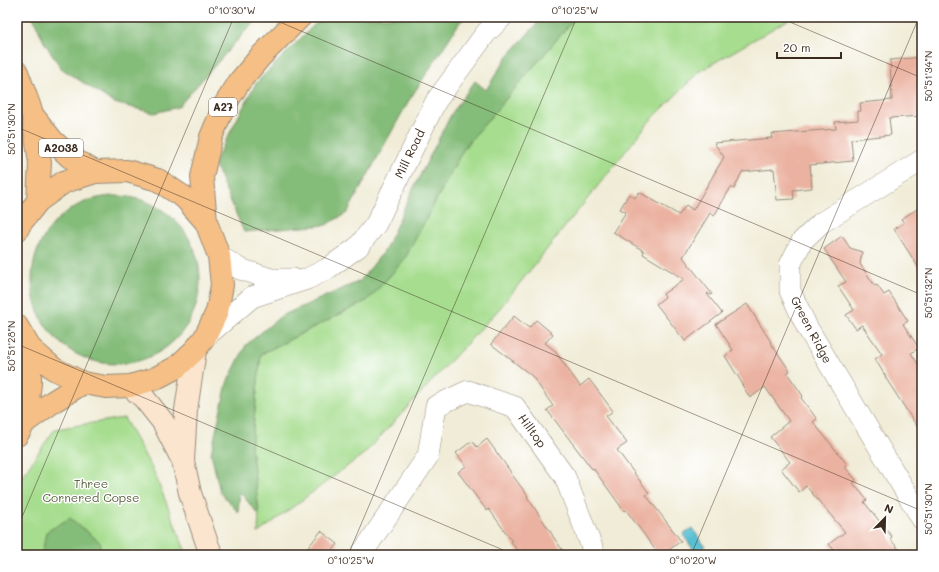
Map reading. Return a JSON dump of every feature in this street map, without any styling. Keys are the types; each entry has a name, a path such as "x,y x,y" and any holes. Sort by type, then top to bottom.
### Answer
{"main road":[{"name":"A27","path":"206,222 202,177 211,137 224,106 240,81 260,57 300,17"},
{"name":"A2038","path":"17,72 33,116 40,163 38,201"},
{"name":"A2038","path":"33,116 52,140 70,157 95,172"},
{"path":"17,230 38,201 64,182 95,172 127,171 158,180 185,198 206,222 220,256 222,285 216,312 200,344 176,367 154,379 130,386 106,387 82,383 54,369 30,348 17,326"},
{"path":"21,429 30,384 30,348"},
{"path":"21,429 54,401 82,383"}],"street":[{"name":"Mill Road","path":"200,344 252,297 308,279 327,269 358,247 376,224 436,101 486,33 502,17"},
{"name":"Green Ridge","path":"922,160 822,223 802,241 790,265 790,291 807,327 922,519"},
{"name":"Mill Road","path":"220,256 240,269 271,279 308,279"},
{"path":"200,344 186,410 183,460 190,493 212,555"},
{"path":"130,386 144,398 163,422 183,460"},
{"name":"Hilltop","path":"361,555 428,456 436,406 468,391 515,407 565,477 595,555"}],"green space":[{"path":"33,17 258,17 178,107 154,113 114,103 61,68 44,42"},
{"path":"322,17 466,17 460,22 408,102 347,213 326,225 244,232 214,163 256,83"},
{"path":"543,17 576,17 464,148 404,260 368,300 261,354 251,447 259,512 257,513 240,492 238,512 220,492 211,453 227,383 246,345 281,316 360,281 385,250 413,189 452,113 475,81 486,90 506,58"},
{"path":"576,17 793,17 700,71 649,122 499,309 365,453 258,533 259,512 251,447 261,354 368,300 404,260 464,148"},
{"path":"116,196 140,200 155,206 169,215 181,227 190,241 196,256 200,280 196,304 190,319 181,333 169,345 155,354 140,360 116,364 92,360 77,354 63,345 51,333 42,319 36,304 32,280 36,256 42,241 51,227 63,215 77,206 92,200"},
{"name":"Three Cornered Copse","path":"124,418 154,472 187,555 17,555 17,483 55,429"},
{"path":"70,518 101,543 99,555 42,555 46,532"}],"water":[{"path":"692,528 705,546 696,553 683,535"}],"building":[{"path":"922,57 922,116 889,118 891,135 851,139 853,161 810,165 812,188 793,190 794,199 777,200 774,169 742,172 734,189 731,187 714,216 710,213 683,257 712,294 707,294 722,313 685,341 656,304 665,297 663,294 684,279 643,254 644,251 613,232 626,212 620,209 629,194 635,198 639,192 679,215 686,205 693,210 724,157 714,143 772,138 771,134 836,129 835,122 858,120 858,111 861,111 860,103 892,100 890,60"},
{"path":"922,206 922,273 894,229 904,223 901,219"},
{"path":"842,236 850,248 862,252 860,264 875,286 877,285 884,295 889,292 908,321 903,324 919,348 911,353 922,370 922,434 875,359 882,354 862,325 856,329 846,315 854,310 838,286 846,282 824,249"},
{"path":"747,304 790,371 787,373 803,396 801,398 817,419 813,422 847,464 845,467 856,480 853,483 867,500 864,502 892,537 890,539 904,555 838,555 829,544 845,532 806,486 799,492 781,469 790,462 770,437 789,421 765,387 750,398 725,356 733,350 716,324"},
{"path":"514,316 529,328 536,320 553,334 545,343 554,350 580,386 589,379 613,411 606,416 627,443 617,450 649,493 646,495 681,541 662,555 659,555 626,510 624,511 593,468 592,469 547,410 553,406 532,376 491,344"},
{"path":"487,439 528,496 527,497 566,555 521,555 489,509 487,511 458,472 466,466 456,453 472,441 477,447"},
{"path":"321,531 338,544 329,555 302,555"}]}
